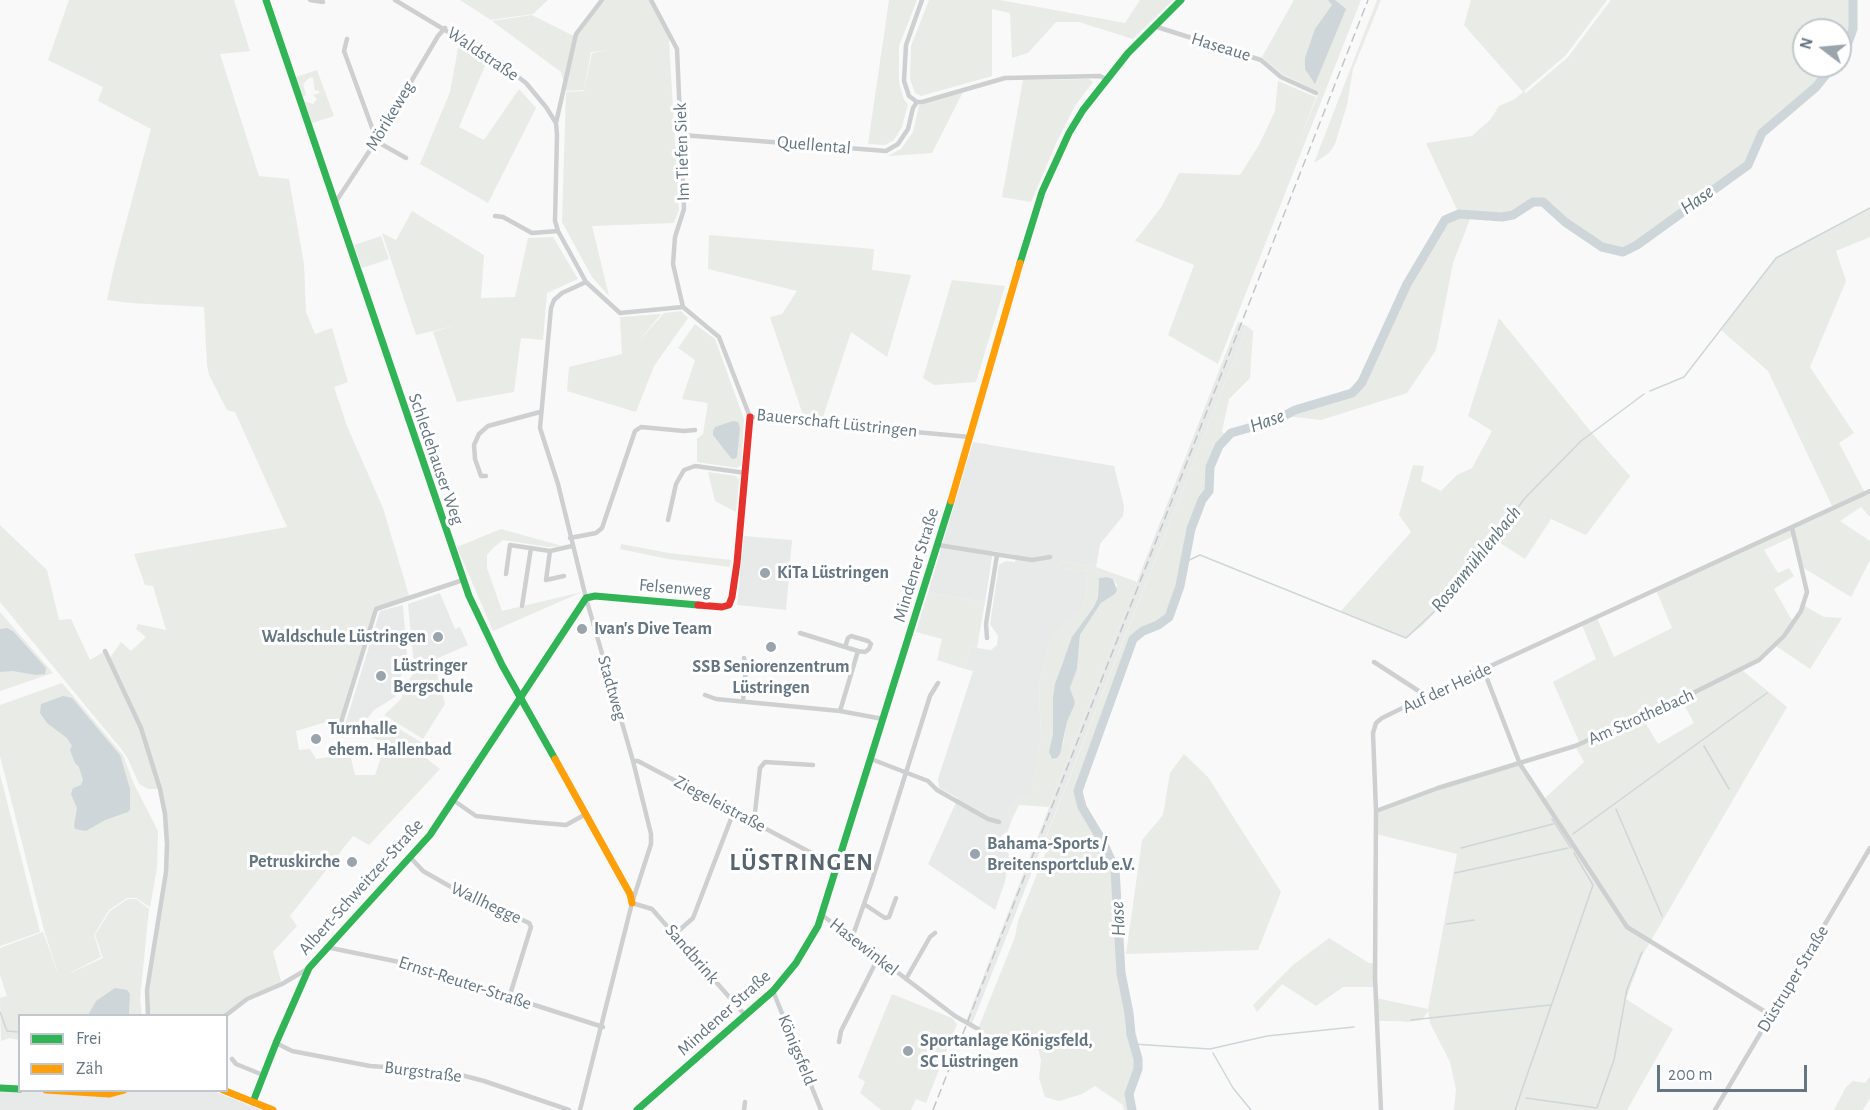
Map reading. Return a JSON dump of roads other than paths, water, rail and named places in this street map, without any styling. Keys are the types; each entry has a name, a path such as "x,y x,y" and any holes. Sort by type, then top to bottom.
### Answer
{"street":[{"name":"Schledehauser Weg","path":"266,0 463,580 486,633 520,699 586,814 633,903"},
{"path":"310,0 323,3"},
{"name":"Waldstraße","path":"395,0 500,63 526,83 556,123"},
{"path":"602,0 576,34 556,123 555,221 558,231 586,282 620,313 683,307"},
{"name":"Im Tiefen Siek","path":"651,0 677,49 684,209 675,237 673,264 683,307"},
{"path":"922,0 906,45 904,81 909,96 917,102 1005,78 1100,76 1106,79"},
{"name":"Mindener Straße","path":"637,1110 773,991 808,945 822,915 872,759 938,546 1042,192 1069,133 1106,79 1181,0"},
{"name":"Haseaue","path":"1154,26 1262,60 1281,76 1316,93"},
{"name":"Mörikeweg","path":"335,203 445,28"},
{"path":"346,39 344,51 377,139 406,158"},
{"name":"Quellental","path":"682,135 886,151 898,144 908,129 913,108 917,102"},
{"path":"495,216 503,217 532,234 558,231"},
{"name":"Stadtweg","path":"580,1110 633,903 651,844 651,834 633,761 586,598 558,484 540,428 551,308 554,300 562,293 586,282"},
{"name":"Bauerschaft Lüstringen","path":"683,307 719,337 750,417 970,437"},
{"path":"486,476 481,476 475,459 474,445 478,434 488,426 540,412"},
{"name":"Felsenweg","path":"586,598 595,596 722,607 729,605 736,563 750,417"},
{"path":"570,538 596,533 602,528 635,431 641,427 695,430"},
{"path":"668,520 676,484 684,470 695,466 746,473"},
{"name":"Auf der Heide","path":"1382,1110 1375,978 1376,811 1373,733 1376,723 1382,718 1870,491"},
{"name":"Am Strothebach","path":"1376,811 1438,788 1575,746 1671,704 1750,665 1776,646 1801,611 1807,591 1792,528"},
{"path":"506,574 510,545 550,551 572,546"},
{"path":"938,546 1032,560 1050,557"},
{"path":"522,606 531,548"},
{"path":"550,551 546,580 564,576"},
{"path":"987,638 986,624 997,555"},
{"path":"359,734 338,732 376,609 463,580"},
{"path":"520,699 586,598"},
{"path":"800,633 845,647 858,651 869,650 871,644 852,636 848,638 845,647"},
{"path":"105,651 141,728 165,814 166,872 147,990 148,1014"},
{"path":"840,711 858,651"},
{"path":"743,702 746,668 744,658"},
{"path":"1374,662 1428,697"},
{"path":"1484,671 1520,764 1627,927 1772,1016"},
{"path":"852,938 930,696 939,683"},
{"path":"705,695 716,699 840,711 884,719"},
{"name":"Albert-Schweitzer-Straße","path":"253,1102 309,968 430,835 520,699"},
{"path":"872,759 928,781 937,790 988,819 999,822"},
{"name":"Ziegeleistraße","path":"633,761 638,761 838,867"},
{"path":"754,821 760,768 765,762 813,765"},
{"path":"453,800 476,816 531,822 566,825 586,814"},
{"path":"675,934 693,918 734,811"},
{"name":"Düstruper Straße","path":"1715,1110 1870,849"},
{"name":"Wallhegge","path":"410,857 423,871 451,887 529,923 531,927 509,998"},
{"path":"864,904 885,918 889,917 896,898"},
{"name":"Sandbrink","path":"633,903 652,909 745,1015"},
{"name":"Hasewinkel","path":"822,915 955,1017 978,1029"},
{"name":"Hasewinkel","path":"906,979 930,937 935,933"},
{"name":"Ernst-Reuter-Straße","path":"326,947 404,963 603,1027"},
{"path":"839,1042 841,1031 878,958"},
{"path":"228,1014 247,999 282,984 309,968"},
{"name":"Königsfeld","path":"773,991 821,1110"},
{"name":"Burgstraße","path":"276,1043 292,1051 370,1066 446,1071 484,1081 569,1110"},
{"path":"232,1059 236,1064 263,1075"},
{"path":"0,1088 18,1089"},
{"path":"78,1092 109,1094 116,1092"},
{"path":"228,1092 273,1110"},
{"path":"744,1110 745,1102"}],"waterway":[{"name":"Hase","path":"1852,32 1853,0"},
{"name":"Hase","path":"1132,1110 1129,1094 1138,1069 1138,1059 1131,1034 1121,973 1115,869 1103,842 1082,807 1078,791 1133,639 1169,617 1180,586 1191,529 1202,500 1209,491 1210,467 1219,446 1231,433 1259,425 1265,426 1295,410 1352,393 1362,382 1407,284 1445,220 1459,214 1502,217 1513,215 1533,202 1543,202 1565,222 1602,247 1623,252 1637,245 1748,165 1762,133 1816,87 1823,78"},
{"name":"Rosenmühlenbach","path":"1650,391 1684,377 1776,258 1870,208"},
{"name":"Rosenmühlenbach","path":"1185,562 1200,555 1406,638 1451,596 1525,498 1581,441 1644,394"},
{"path":"1573,834 1767,693"},
{"path":"1704,746 1729,789"},
{"path":"1616,809 1662,916"},
{"path":"1552,819 1571,848"},
{"path":"1461,848 1553,824"},
{"path":"1455,873 1568,848"},
{"path":"1515,1110 1593,885 1574,853"},
{"path":"1447,924 1474,920"},
{"path":"1526,1098 1597,1108 1614,1060 1627,989 1642,952"},
{"path":"1411,1020 1550,1005"},
{"path":"0,1012 7,1031 18,1032"},
{"path":"1133,1044 1210,1049 1267,1036 1354,1027"},
{"path":"1213,1053 1233,1088 1251,1110"}],"railway":[{"path":"933,1110 1368,0"}],"place":[{"name":"KiTa Lüstringen","path":"765,573"},
{"name":"Ivan's Dive Team","path":"582,629"},
{"name":"Waldschule Lüstringen","path":"438,637"},
{"name":"SSB Seniorenzentrum Lüstringen","path":"771,647"},
{"name":"Lüstringer Bergschule","path":"381,676"},
{"name":"Turnhalle ehem. Hallenbad","path":"316,739"},
{"name":"Bahama-Sports / Breitensportclub e.V.","path":"975,854"},
{"name":"Petruskirche","path":"352,862"},
{"name":"Sportanlage Königsfeld, SC Lüstringen","path":"908,1051"}],"district":[{"name":"LÜSTRINGEN","path":"802,863"}]}
